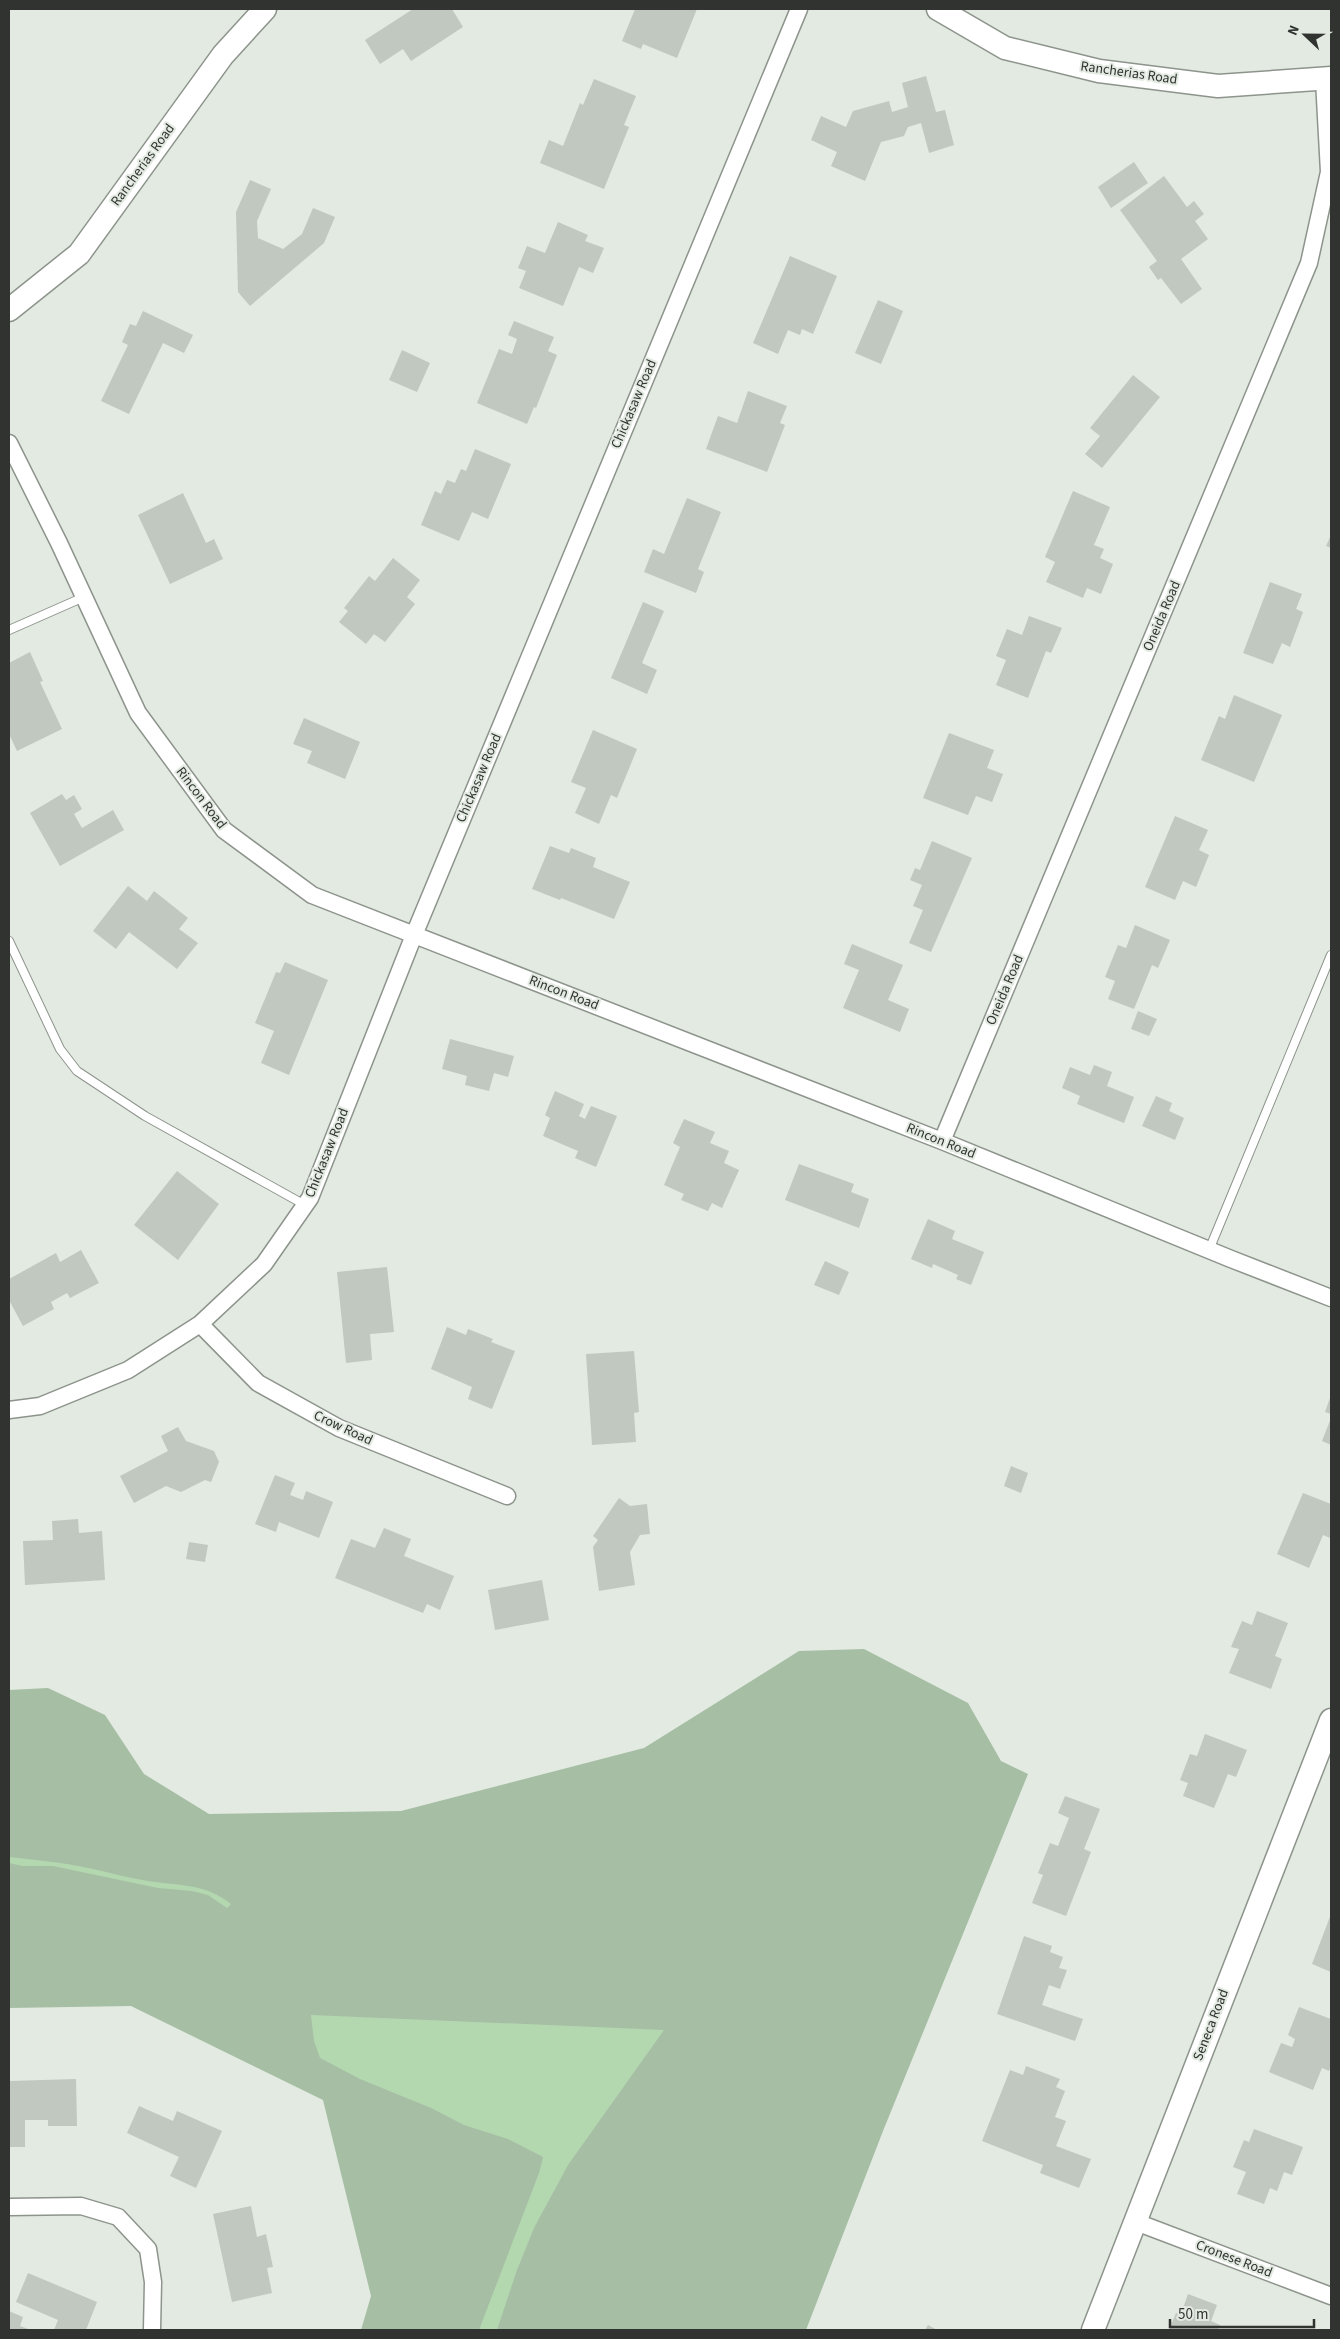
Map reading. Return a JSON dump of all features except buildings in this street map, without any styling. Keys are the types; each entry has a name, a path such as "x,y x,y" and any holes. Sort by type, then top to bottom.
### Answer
{"street":[{"name":"Rancherias Road","path":"9,310 78,254 223,55 265,9"},
{"name":"Chickasaw Road","path":"9,1410 40,1406 128,1370 200,1324 264,1264 310,1198 414,935 798,9"},
{"name":"Rancherias Road","path":"938,9 1005,48 1099,72 1218,86 1328,79"},
{"name":"Oneida Road","path":"942,1141 1309,263 1329,172 1328,79"},
{"name":"Rincon Road","path":"9,443 138,713 224,830 312,895 942,1141 1331,1298"},
{"name":"Crow Road","path":"200,1324 258,1383 330,1424 508,1496"},
{"name":"Seneca Road","path":"1093,2330 1331,1720"},
{"path":"9,2207 81,2206 118,2217 148,2250 153,2282 152,2330"},
{"name":"Cronese Road","path":"1136,2222 1331,2296"}],"lane":[{"path":"9,630 84,597"},
{"path":"9,941 60,1049 77,1071 145,1116 305,1204"},
{"path":"1209,1250 1331,954"}],"shaded area":[{"path":"864,1649 968,1703 1001,1761 1028,1774 883,2131 806,2330 361,2330 371,2296 323,2100 131,2006 9,2008 9,1690 48,1688 105,1715 144,1774 209,1814 401,1811 644,1748 799,1651"},
{"path":"9,1857 68,1864 140,1880 201,1889 221,1897 231,1904 227,1908 208,1895 192,1891 158,1888 53,1866 23,1866 9,1863"},
{"path":"311,2015 664,2030 568,2165 534,2228 517,2270 497,2330 479,2330 539,2173 543,2157 508,2139 464,2125 431,2108 360,2079 320,2058 314,2041"}]}
